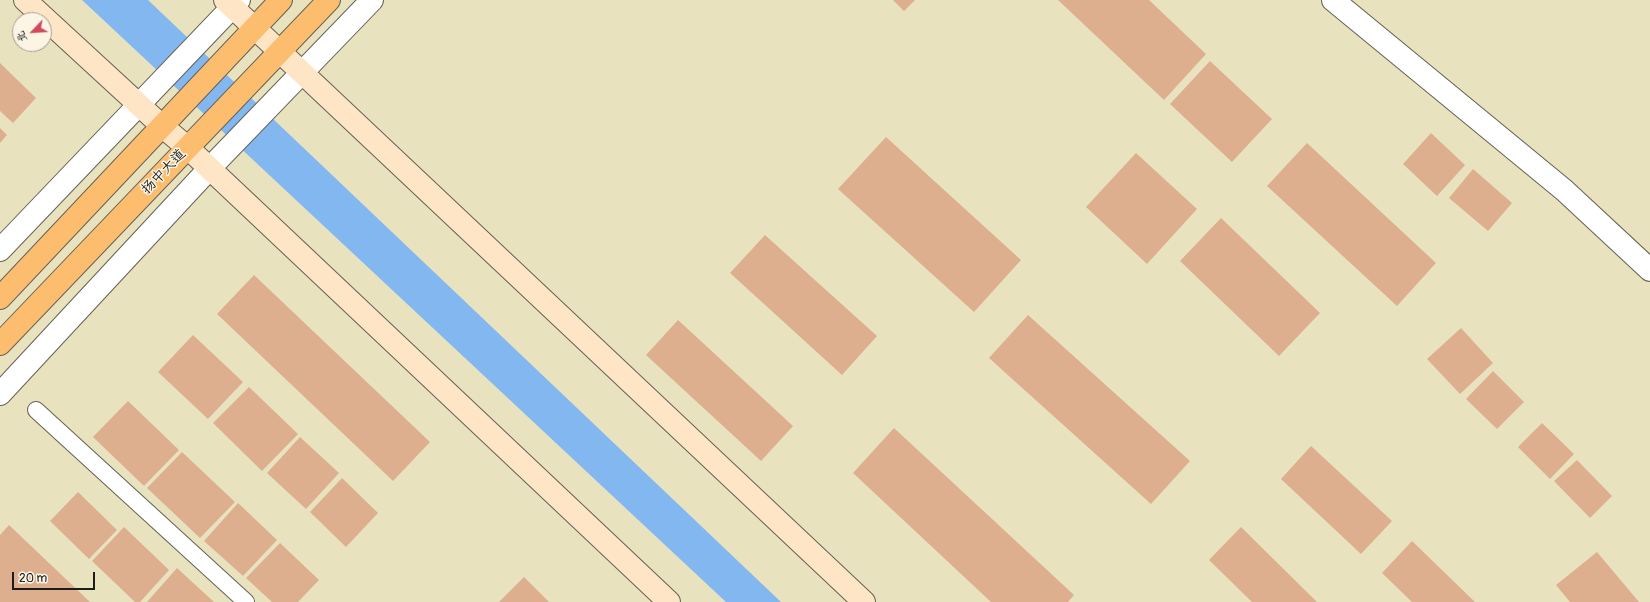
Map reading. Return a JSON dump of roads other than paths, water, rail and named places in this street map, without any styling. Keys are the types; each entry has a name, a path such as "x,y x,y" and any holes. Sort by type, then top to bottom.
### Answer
{"main road":[{"path":"0,298 281,0"},
{"name":"扬中大道","path":"0,344 329,0"}],"street":[{"path":"25,0 188,148 661,600"},
{"path":"0,394 210,169 372,0"},
{"path":"1333,0 1564,190 1650,270"},
{"path":"0,250 139,105 232,2 254,28 279,52 864,602"}],"lane":[{"path":"36,410 246,602"}],"water":[{"path":"82,0 148,0 781,602 726,602"}]}
